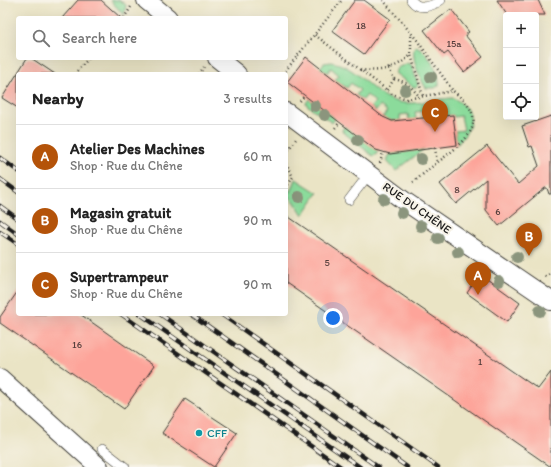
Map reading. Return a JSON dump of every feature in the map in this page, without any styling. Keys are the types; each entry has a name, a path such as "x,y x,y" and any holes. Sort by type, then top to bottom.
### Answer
{"street":[{"path":"139,3 164,16"},
{"path":"220,60 234,72"},
{"name":"RUE DU CHÊNE","path":"288,113 403,200 551,301"},
{"path":"0,378 99,467"}],"lane":[{"path":"411,0 419,7 427,7 441,0"},
{"path":"349,200 369,174"},
{"path":"102,449 125,467"}],"path":[{"path":"285,72 342,0"},
{"path":"383,0 411,36 417,40 453,91 464,100 473,113 474,128 464,143 410,185"},
{"path":"126,16 139,3"},
{"path":"315,35 387,90 407,99 453,91"},
{"path":"411,36 411,55 424,96"},
{"path":"360,70 389,68 400,65 411,55"},
{"path":"77,71 87,60"},
{"path":"389,68 394,79"},
{"path":"387,90 394,79"},
{"path":"394,79 400,80 411,86 419,96"},
{"path":"288,150 297,136"},
{"path":"435,148 437,163"},
{"path":"288,167 293,177 288,185"}],"green space":[{"path":"110,0 119,0 126,5 124,15"},
{"path":"415,46 424,51 435,68 439,85 435,88 426,88 421,79 416,67 414,56"},
{"path":"331,62 340,64 354,72 373,88 394,101 414,103 453,98 460,102 469,112 469,127 457,145 455,131 464,130 461,116 453,117 453,115 427,118 426,111 415,112 416,119 409,120 408,114 400,115 400,121 392,121 383,117 387,111 380,106 376,111 371,107 375,102 367,95 363,100 356,95 360,90 351,83 347,88 335,80 339,75 331,68 327,73 320,68 324,63"},
{"path":"408,63 412,66 418,85 416,87 413,87 395,73 397,68"},
{"path":"309,99 335,119 332,123 307,105 306,103"},
{"path":"345,126 378,150 376,155 373,156 343,132 342,130"},
{"path":"424,149 396,171 387,161 390,154"},
{"path":"296,179 318,193 303,215 294,201 288,196 288,190 291,192"}],"building":[{"path":"78,0 101,0 119,16 64,16"},
{"path":"355,0 364,0 390,19 364,54 332,31"},
{"path":"497,0 538,0 545,15 539,15 539,12 505,12"},
{"path":"451,9 469,32 465,35 483,57 464,72 448,52 444,55 424,30"},
{"path":"306,57 383,117 392,121 453,115 457,145 390,154 376,150 288,83"},
{"path":"26,60 34,60 52,72 18,72"},
{"path":"16,76 16,107 2,98"},
{"path":"551,116 551,194 549,194 547,188 545,188 499,226 486,210 486,179 456,204 440,184 487,146 518,184 539,166 532,146 529,147 522,126"},
{"path":"288,216 538,389 551,372 551,467 288,284"},
{"path":"480,274 520,303 507,322 467,293"},
{"path":"16,294 16,316 83,316 154,366 124,409 0,323 0,317"},
{"name":"CFF","path":"185,399 237,433 214,467 162,433"}],"railway":[{"path":"0,158 16,170"},
{"path":"0,179 16,191"},
{"path":"0,206 16,218"},
{"path":"0,221 16,233"},
{"path":"0,232 16,243"},
{"path":"124,316 341,467"},
{"path":"143,316 360,467"},
{"path":"163,316 378,467"},
{"path":"194,316 407,467"},
{"path":"224,316 438,467"}],"place":[{"name":"Supertrampeur","path":"435,132"},
{"name":"Magasin gratuit","path":"529,256"},
{"name":"Atelier Des Machines","path":"478,295"},
{"name":"CFF","path":"199,433"}]}
